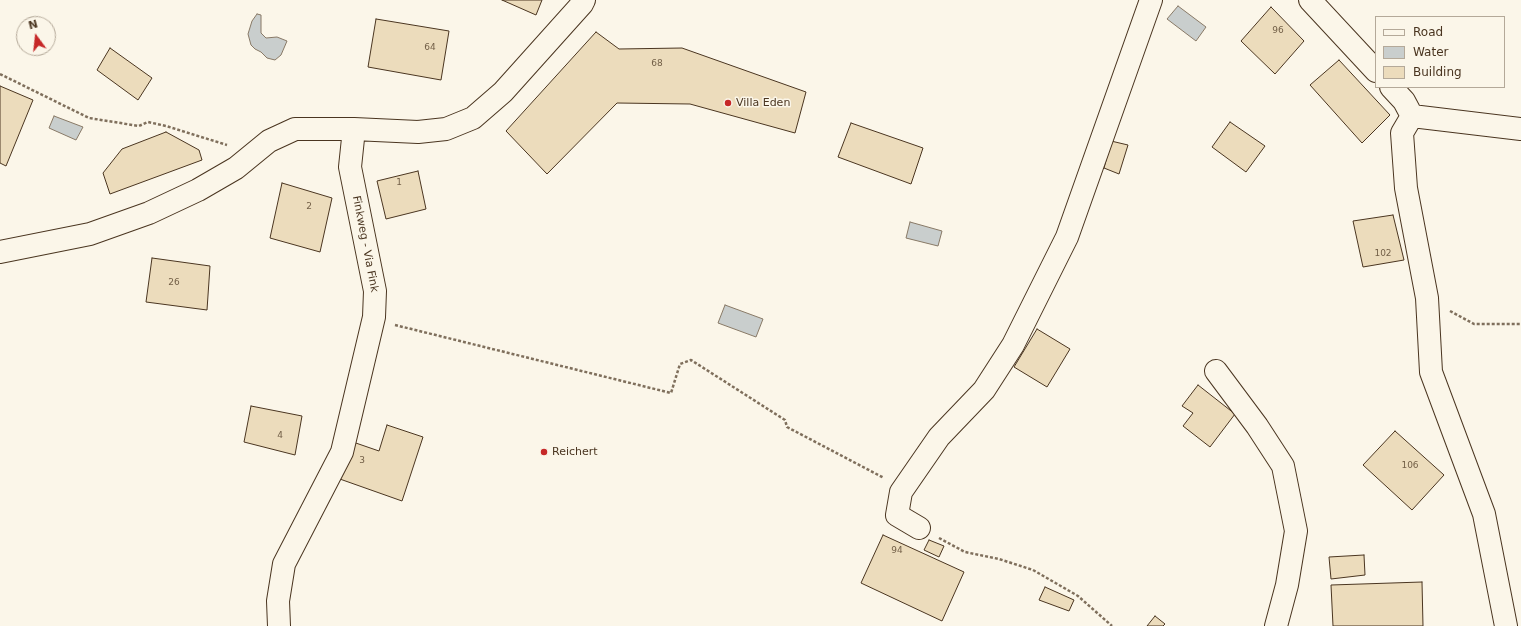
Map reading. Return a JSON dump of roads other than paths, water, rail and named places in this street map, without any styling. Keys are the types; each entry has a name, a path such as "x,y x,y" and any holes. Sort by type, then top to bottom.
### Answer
{"street":[{"path":"0,252 90,234 149,213 198,190 236,168 269,141 295,129 354,129 418,132 446,129 473,118 503,92 584,0"},
{"path":"919,528 897,515 902,490 939,437 984,390 1013,344 1067,237 1151,0"},
{"path":"1310,0 1375,70"},
{"path":"1392,88 1404,101 1412,116"},
{"path":"1412,116 1521,129"},
{"path":"1412,116 1402,133 1406,188 1427,298 1431,372 1484,514 1506,626"},
{"name":"Finkweg - Via Fink","path":"279,626 278,601 284,564 342,452 373,320 375,291 350,167 354,129"},
{"path":"1216,371 1257,426 1283,466 1296,531 1287,585 1276,626"}],"water":[{"path":"1178,6 1206,27 1196,41 1167,19"},
{"path":"257,14 261,15 261,33 266,38 277,37 287,41 281,55 275,60 267,58 251,45 248,34 252,21"},
{"path":"54,116 83,127 76,140 49,128"},
{"path":"910,222 942,231 938,246 906,238"},
{"path":"725,305 763,319 756,337 718,323"}],"place":[{"name":"Villa Eden","path":"728,103"},
{"name":"Reichert","path":"544,452"}]}
